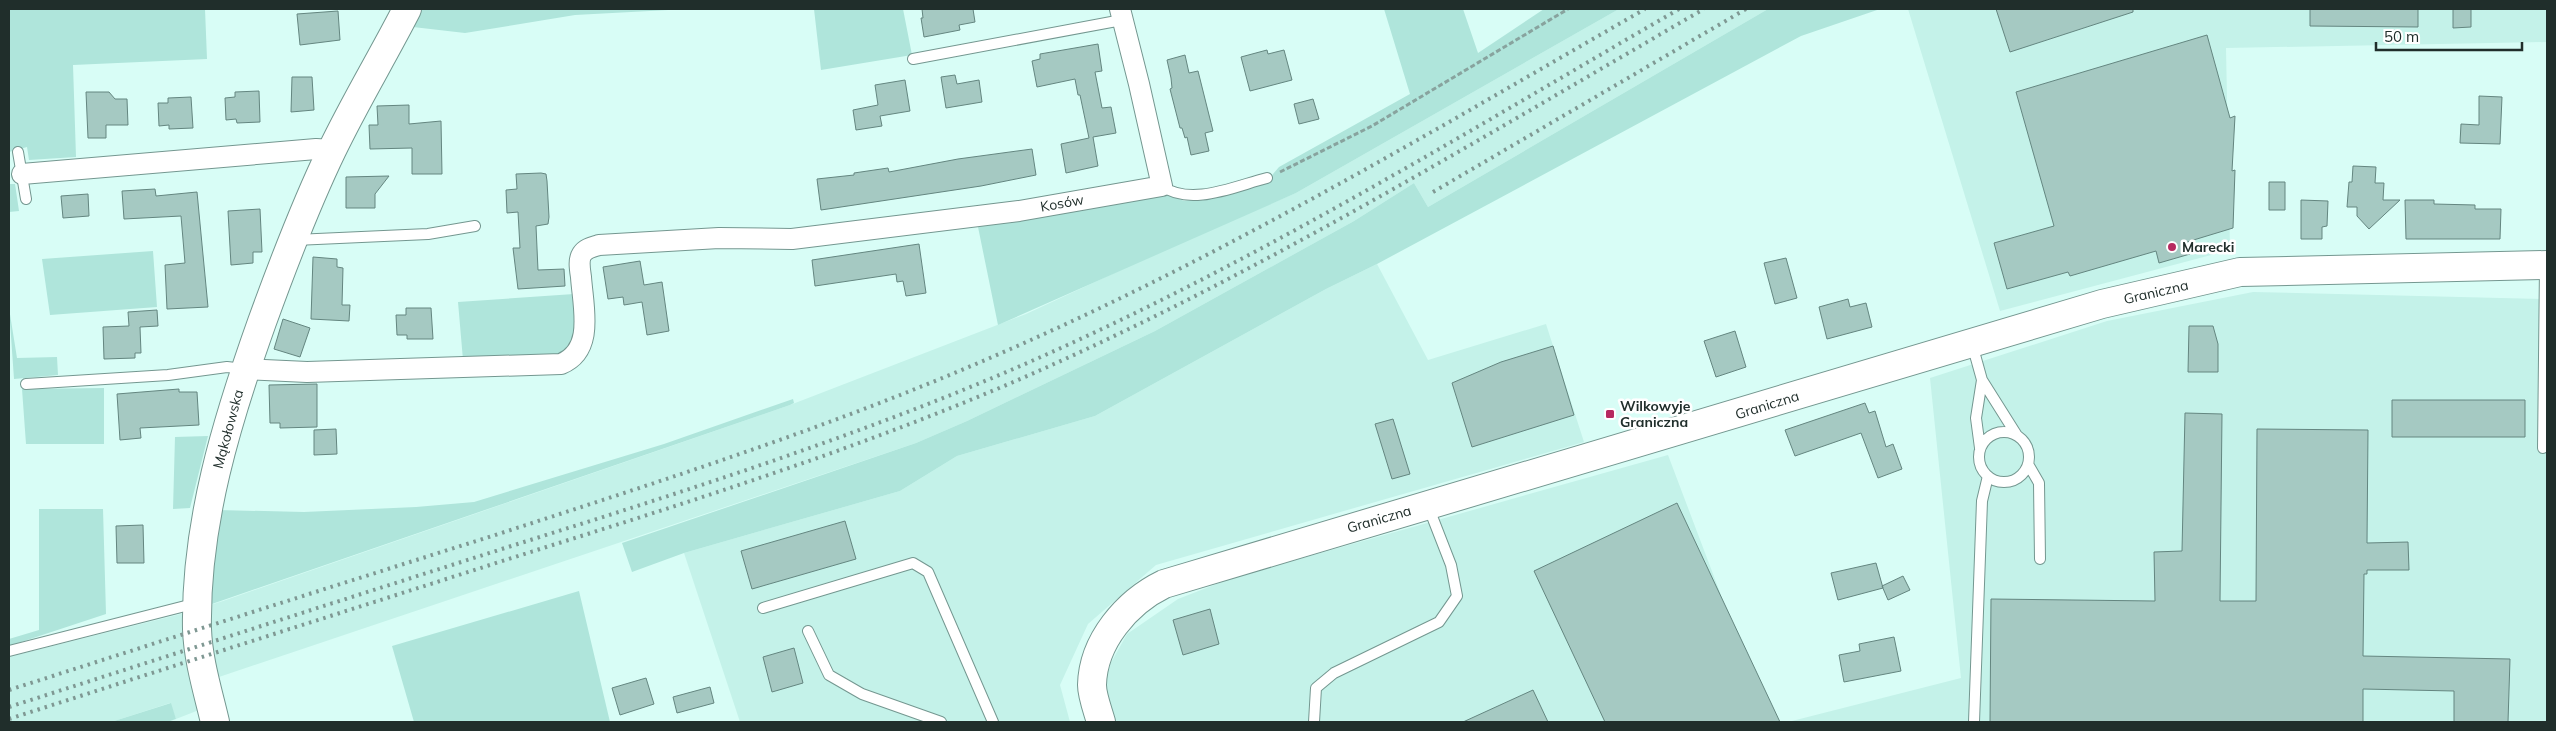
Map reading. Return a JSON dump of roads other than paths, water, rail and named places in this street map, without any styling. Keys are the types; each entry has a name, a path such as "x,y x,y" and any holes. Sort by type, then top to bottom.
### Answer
{"street":[{"name":"Mąkołowska","path":"215,722 198,646 198,603 200,554 209,504 222,450 246,369 292,240 332,150 407,9"},
{"path":"1121,14 1162,186"},
{"path":"22,174 316,149 332,150"},
{"name":"Kosów","path":"246,369 307,372 561,364 574,358 581,348 585,320 580,266 582,254 588,248 599,245 644,241 719,238 792,239 1019,211 1162,186"},
{"name":"Graniczna","path":"1100,722 1092,685 1098,658 1108,632 1144,593 1164,584 2102,304 2240,272 2546,265"}],"lane":[{"path":"913,59 1121,14"},
{"path":"18,152 26,199"},
{"path":"1162,186 1178,195 1193,195 1267,178"},
{"path":"292,240 428,234 475,226"},
{"path":"2543,448 2546,265"},
{"path":"1972,343 1982,380 2016,434 2028,447 2028,464 2024,472 2010,482 1995,480 1988,476 1980,463 1976,418 1982,380"},
{"path":"26,384 168,375 226,367 246,369"},
{"path":"1980,448 1990,435 1998,432 2016,434"},
{"path":"2028,464 2039,483 2040,559"},
{"path":"1974,722 1982,501 1988,476"},
{"path":"1314,722 1316,688 1334,673 1439,622 1457,596 1451,565 1428,505"},
{"path":"763,608 913,563 928,572 993,722"},
{"path":"9,651 198,603"},
{"path":"808,631 829,675 862,694 941,722"}],"railway":[{"path":"9,690 680,474 809,430 936,381 1082,316 1246,234 1406,146 1645,9"},
{"path":"9,707 694,488 819,445 1004,373 1091,334 1263,248 1347,202 1679,9"},
{"path":"9,719 768,475 891,431 1011,383 1101,342 1276,254 1449,157 1704,9"},
{"path":"1433,192 1746,9"}],"place":[{"name":"Marecki","path":"2172,247"},
{"name":"Wilkowyje Graniczna","path":"1610,414"}]}
